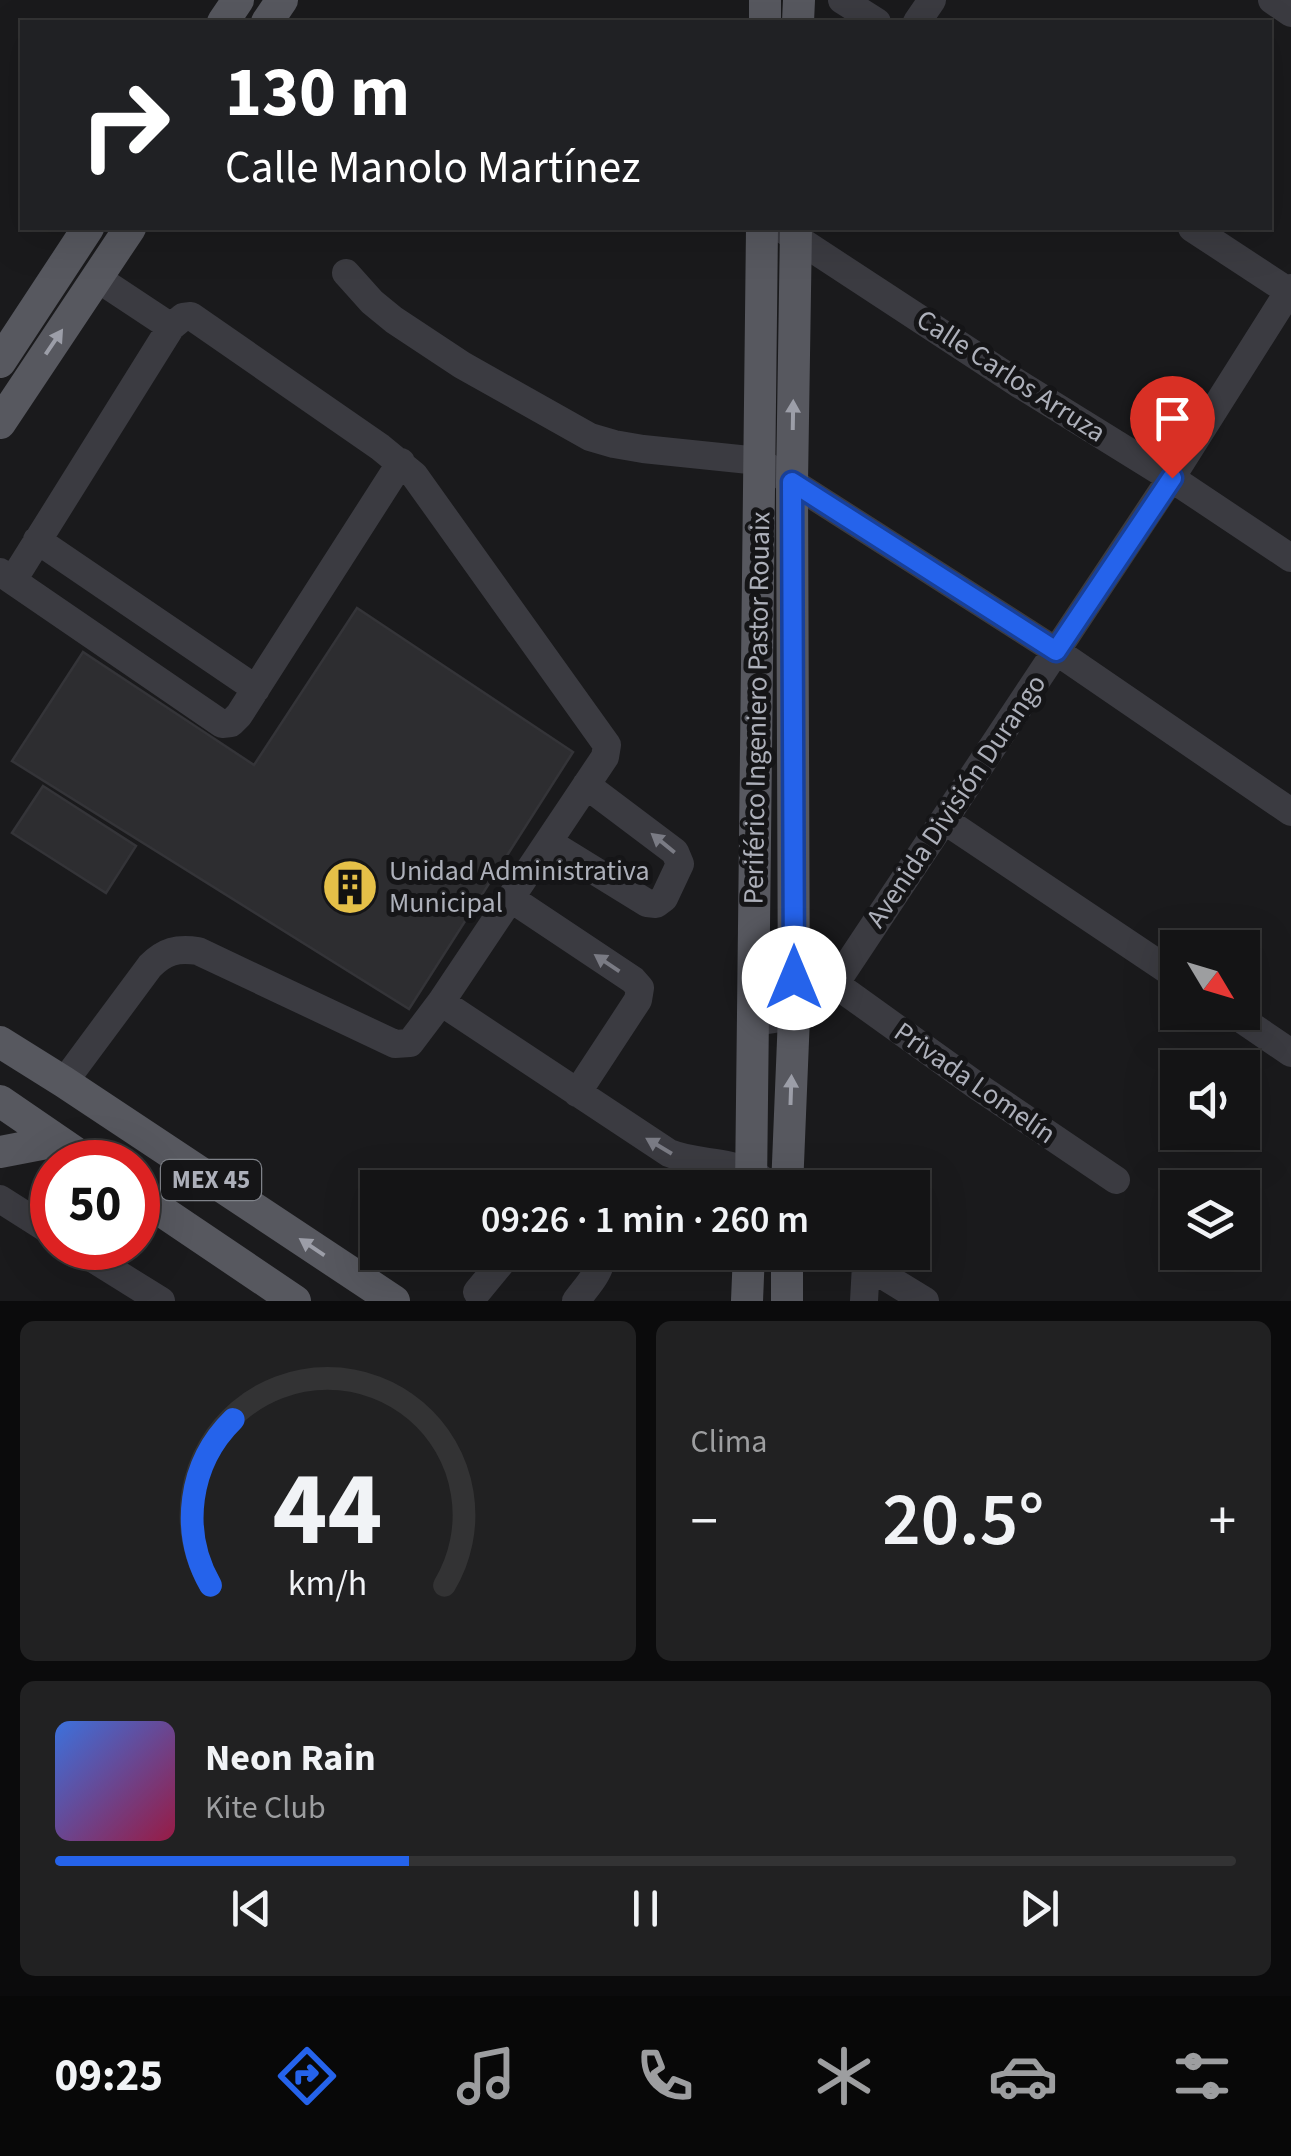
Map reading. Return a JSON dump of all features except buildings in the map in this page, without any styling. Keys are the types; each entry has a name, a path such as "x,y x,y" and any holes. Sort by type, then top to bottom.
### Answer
{"main road":[{"path":"0,362 87,230"},
{"path":"0,423 129,230"},
{"name":"Periférico Ingeniero Pastor Rouaix","path":"758,1170 754,1022 762,230"},
{"path":"788,1170 794,1016 791,231"},
{"path":"14,1051 0,1101 56,1140"},
{"name":"MEX 45","path":"14,1051 394,1301"},
{"path":"0,1152 30,1145"},
{"name":"MEX 45","path":"160,1210 294,1301"},
{"path":"747,1301 748,1270"},
{"path":"786,1301 787,1270"}],"street":[{"path":"842,0 874,20"},
{"path":"1272,0 1291,12"},
{"path":"1195,230 1290,290"},
{"name":"Calle Carlos Arruza","path":"791,231 1019,384 1172,478 1291,558"},
{"path":"346,273 372,302 418,336 590,437 614,444 759,461 1056,651 1291,812"},
{"path":"97,278 171,328"},
{"name":"Avenida División Durango","path":"754,1022 794,1016 813,1008 835,984 1172,478 1290,290"},
{"path":"64,1082 150,966 171,950 198,951 395,1044 404,1045 416,1038 605,756 607,744 414,475 400,462 197,318 183,317 171,328 37,540 6,576 222,724 230,723 239,715 400,462"},
{"path":"37,540 256,688"},
{"path":"548,842 647,903 656,904 664,898 680,864 675,852 586,785"},
{"path":"944,820 1160,965"},
{"path":"510,898 638,984 638,1000 577,1092"},
{"name":"Privada Lomelín","path":"835,984 1116,1180"},
{"path":"440,1002 669,1153 738,1170"},
{"path":"1257,1030 1291,1053"},
{"path":"0,1199 30,1218"},
{"path":"111,1270 160,1301"},
{"path":"479,1298 498,1270"},
{"path":"576,1301 597,1270"},
{"path":"858,1270 864,1301"},
{"path":"874,1270 925,1301"}],"place":[{"name":"Unidad Administrativa Municipal","path":"350,887"}],"route":[{"path":"794,978 792,482 1056,651 1172,478"}]}
